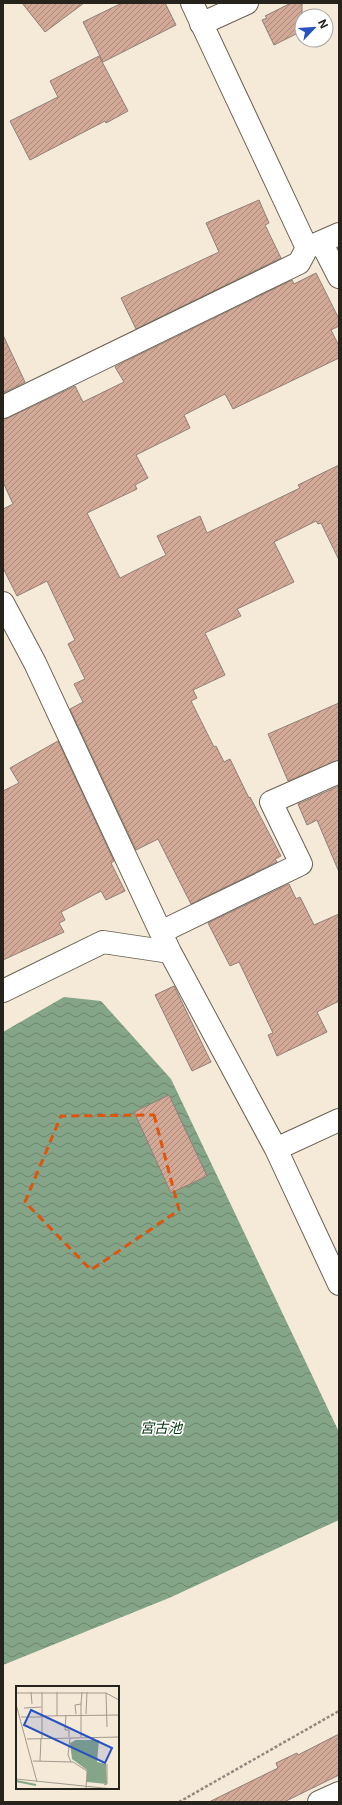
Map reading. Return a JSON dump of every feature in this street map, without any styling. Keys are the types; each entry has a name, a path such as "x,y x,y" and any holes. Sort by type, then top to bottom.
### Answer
{"street":[{"path":"192,3 201,24 322,241 339,277"},
{"path":"201,24 247,3"},
{"path":"3,407 299,263 322,241"},
{"path":"3,603 35,663 170,952 276,1149 339,1284"},
{"path":"161,932 301,864 271,802 339,772"},
{"path":"3,991 103,942 170,952"},
{"path":"276,1149 339,1120"},
{"path":"319,1802 339,1793"}],"path":[{"path":"179,1802 339,1711"}],"highlighted area":[{"path":"154,1115 179,1210 91,1270 25,1202 61,1116"}],"water":[{"name":"宮古池","path":"64,997 101,1001 171,1079 339,1432 339,1520 169,1598 3,1665 3,1032"}],"building":[{"path":"22,3 84,3 45,32"},
{"path":"122,3 165,3 176,25 103,62 83,22"},
{"path":"291,3 302,3 302,8 294,8 294,35 274,45 262,20 267,18 265,16"},
{"path":"99,56 128,111 106,123 105,121 30,160 10,121 58,97 50,81"},
{"path":"259,200 269,223 265,225 281,258 136,329 121,298 219,252 206,223"},
{"path":"316,273 339,319 339,326 331,330 339,346 339,358 233,409 225,394 184,415 190,428 136,455 148,478 135,485 137,489 87,513 120,578 166,555 157,536 200,516 207,533 300,488 298,485 339,465 339,560 321,523 318,524 316,521 274,542 294,582 237,609 241,616 205,633 225,675 193,690 197,698 191,701 214,747 216,746 224,762 230,759 249,798 250,797 281,856 275,859 277,862 191,904 158,839 136,850 70,709 83,702 74,684 85,679 68,644 75,640 47,581 17,596 3,568 3,509 13,504 3,482 3,419 75,386 83,402 124,382 115,367 124,362 292,280 294,284"},
{"path":"3,335 25,382 3,393"},
{"path":"339,703 339,760 288,781 268,734"},
{"path":"58,741 114,861 111,863 125,891 106,900 101,891 61,912 65,920 59,923 64,932 3,960 3,791 19,783 10,768"},
{"path":"339,786 339,872 317,820 307,825 298,804"},
{"path":"289,884 296,899 300,897 314,925 339,914 339,1001 317,1012 327,1032 277,1056 268,1035 273,1033 239,962 230,966 208,923"},
{"path":"174,986 211,1062 192,1071 155,995"},
{"path":"169,1095 207,1176 171,1193 134,1112"},
{"path":"339,1734 339,1775 284,1802 209,1802 278,1768 276,1763 297,1753 298,1755"}]}
